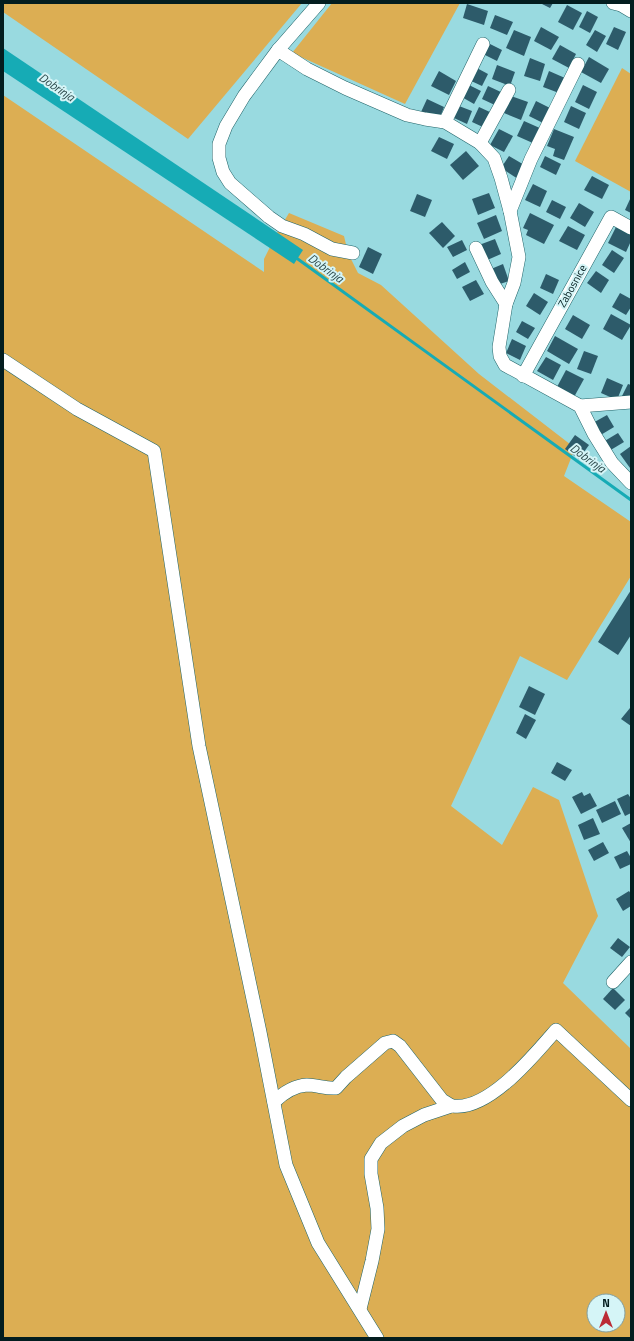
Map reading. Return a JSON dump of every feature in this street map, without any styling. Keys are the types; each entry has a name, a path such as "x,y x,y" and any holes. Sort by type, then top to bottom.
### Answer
{"street":[{"path":"319,3 278,50 244,96 226,126 219,144 219,158 223,172 230,184 269,217 282,226 304,234 332,249 353,253"},
{"path":"613,3 621,5 631,11"},
{"path":"445,122 483,44"},
{"path":"278,50 307,69 345,88 406,115 445,122 480,143 494,158 501,178 510,211 519,257 514,283 506,304 499,348 500,356 505,365 580,406 631,402"},
{"path":"510,211 531,159 578,64"},
{"path":"480,143 510,90"},
{"name":"Zabosnice","path":"523,376 611,217 631,228"},
{"path":"476,248 492,282 506,304"},
{"path":"3,360 77,409 154,451 200,746 286,1165 318,1243 377,1338"},
{"path":"580,406 594,434 612,463 631,483"},
{"path":"613,982 631,962"},
{"path":"360,1309 378,1229 377,1208 371,1174 371,1159 381,1143 404,1126 424,1115 451,1106 476,1103 495,1091 519,1071 556,1030 631,1100"},
{"path":"274,1102 285,1092 298,1087 308,1085 336,1088 385,1043 392,1041 400,1046 442,1100 451,1106"}],"shaded area":[{"path":"3,3 302,3 188,139 3,12"},
{"path":"332,3 460,3 405,104 292,53"},
{"path":"622,68 631,74 631,192 575,161"},
{"path":"3,95 264,272 264,259 289,213 344,236 348,253 358,273 381,285 479,374 575,448 564,476 631,522 631,576 567,680 520,656 451,806 502,845 533,787 559,800 598,916 563,983 631,1049 631,1338 3,1338"}],"water":[{"path":"3,48 303,250 294,264 3,71"}],"building":[{"path":"540,3 553,3 550,8"},
{"path":"467,4 488,11 484,25 463,18"},
{"path":"567,5 582,13 573,30 558,22"},
{"path":"587,11 598,17 590,33 579,27"},
{"path":"495,15 513,22 507,35 490,28"},
{"path":"541,27 559,37 551,50 534,41"},
{"path":"614,27 626,32 618,50 606,44"},
{"path":"514,30 531,37 524,56 506,48"},
{"path":"595,30 606,36 597,52 586,45"},
{"path":"488,43 502,50 497,61 483,54"},
{"path":"560,45 576,54 569,68 552,59"},
{"path":"589,57 609,69 601,83 581,72"},
{"path":"530,58 545,64 540,81 524,76"},
{"path":"497,65 515,72 510,86 492,79"},
{"path":"475,67 488,74 482,86 469,80"},
{"path":"439,71 456,81 449,95 431,86"},
{"path":"549,71 565,78 559,93 543,87"},
{"path":"467,84 481,91 474,104 460,96"},
{"path":"583,85 597,92 589,109 575,102"},
{"path":"488,86 503,93 497,106 482,99"},
{"path":"511,96 528,102 521,120 504,113"},
{"path":"427,99 444,107 439,120 421,112"},
{"path":"536,101 550,108 543,123 529,116"},
{"path":"459,106 472,111 467,124 454,118"},
{"path":"571,106 586,113 579,129 564,122"},
{"path":"479,107 492,113 485,128 472,122"},
{"path":"524,121 542,129 535,144 517,136"},
{"path":"499,129 513,136 504,152 490,145"},
{"path":"554,129 574,137 564,160 553,156 555,149 547,146"},
{"path":"439,137 454,144 447,159 431,151"},
{"path":"466,151 479,166 463,180 450,165"},
{"path":"509,156 526,166 518,179 501,168"},
{"path":"545,156 561,164 556,175 540,167"},
{"path":"592,176 609,185 602,199 584,190"},
{"path":"533,184 547,191 540,207 525,200"},
{"path":"489,193 495,208 478,215 472,199"},
{"path":"417,194 432,200 425,217 410,211"},
{"path":"631,197 631,213 625,210"},
{"path":"552,200 566,207 560,219 546,212"},
{"path":"579,203 594,212 585,227 570,218"},
{"path":"530,213 554,225 544,244 526,235 528,230 523,228"},
{"path":"496,215 502,231 484,239 477,223"},
{"path":"442,222 455,236 443,248 429,233"},
{"path":"617,225 631,232 631,241 626,252 608,243"},
{"path":"568,226 585,235 577,250 559,241"},
{"path":"495,239 501,254 485,261 479,245"},
{"path":"462,240 467,250 453,257 447,247"},
{"path":"368,247 382,254 373,274 359,267"},
{"path":"612,250 624,258 614,273 602,265"},
{"path":"465,262 470,272 457,279 452,270"},
{"path":"503,264 509,281 497,285 491,269"},
{"path":"596,271 609,280 601,293 587,283"},
{"path":"546,274 559,280 553,294 540,288"},
{"path":"476,280 484,294 470,301 462,287"},
{"path":"534,293 548,302 540,315 526,306"},
{"path":"620,293 631,299 631,307 626,315 612,307"},
{"path":"611,314 631,325 622,340 603,329"},
{"path":"573,315 590,325 582,339 565,329"},
{"path":"522,321 535,328 528,339 516,332"},
{"path":"555,336 578,349 569,364 547,351"},
{"path":"512,339 526,346 520,360 506,353"},
{"path":"584,351 598,356 591,374 577,369"},
{"path":"546,357 561,365 553,380 537,371"},
{"path":"566,370 584,379 574,397 557,387"},
{"path":"607,378 623,385 617,400 601,393"},
{"path":"628,384 631,385 631,399 621,398"},
{"path":"607,415 614,427 599,436 591,424"},
{"path":"618,433 624,442 609,451 603,442"},
{"path":"575,435 589,445 579,459 565,449"},
{"path":"631,446 631,467 630,468 620,454"},
{"path":"631,590 631,635 618,655 598,642"},
{"path":"529,686 545,694 535,715 519,707"},
{"path":"630,708 631,709 631,726 621,719"},
{"path":"525,714 536,720 526,739 516,733"},
{"path":"557,762 572,770 565,781 551,773"},
{"path":"582,792 584,796 590,793 597,806 581,814 572,797"},
{"path":"628,794 631,797 631,813 625,816 617,799"},
{"path":"615,801 621,814 602,823 596,810"},
{"path":"593,818 600,834 584,840 578,825"},
{"path":"631,823 631,843 622,828"},
{"path":"603,842 609,853 594,861 588,850"},
{"path":"627,851 631,858 631,864 620,869 614,857"},
{"path":"629,891 631,894 631,906 623,911 616,899"},
{"path":"618,938 630,947 622,957 610,948"},
{"path":"613,988 625,1000 615,1010 603,999"},
{"path":"631,1007 631,1019 625,1013"}],"waterway":[{"name":"Dobrinja","path":"295,257 631,500"}]}
